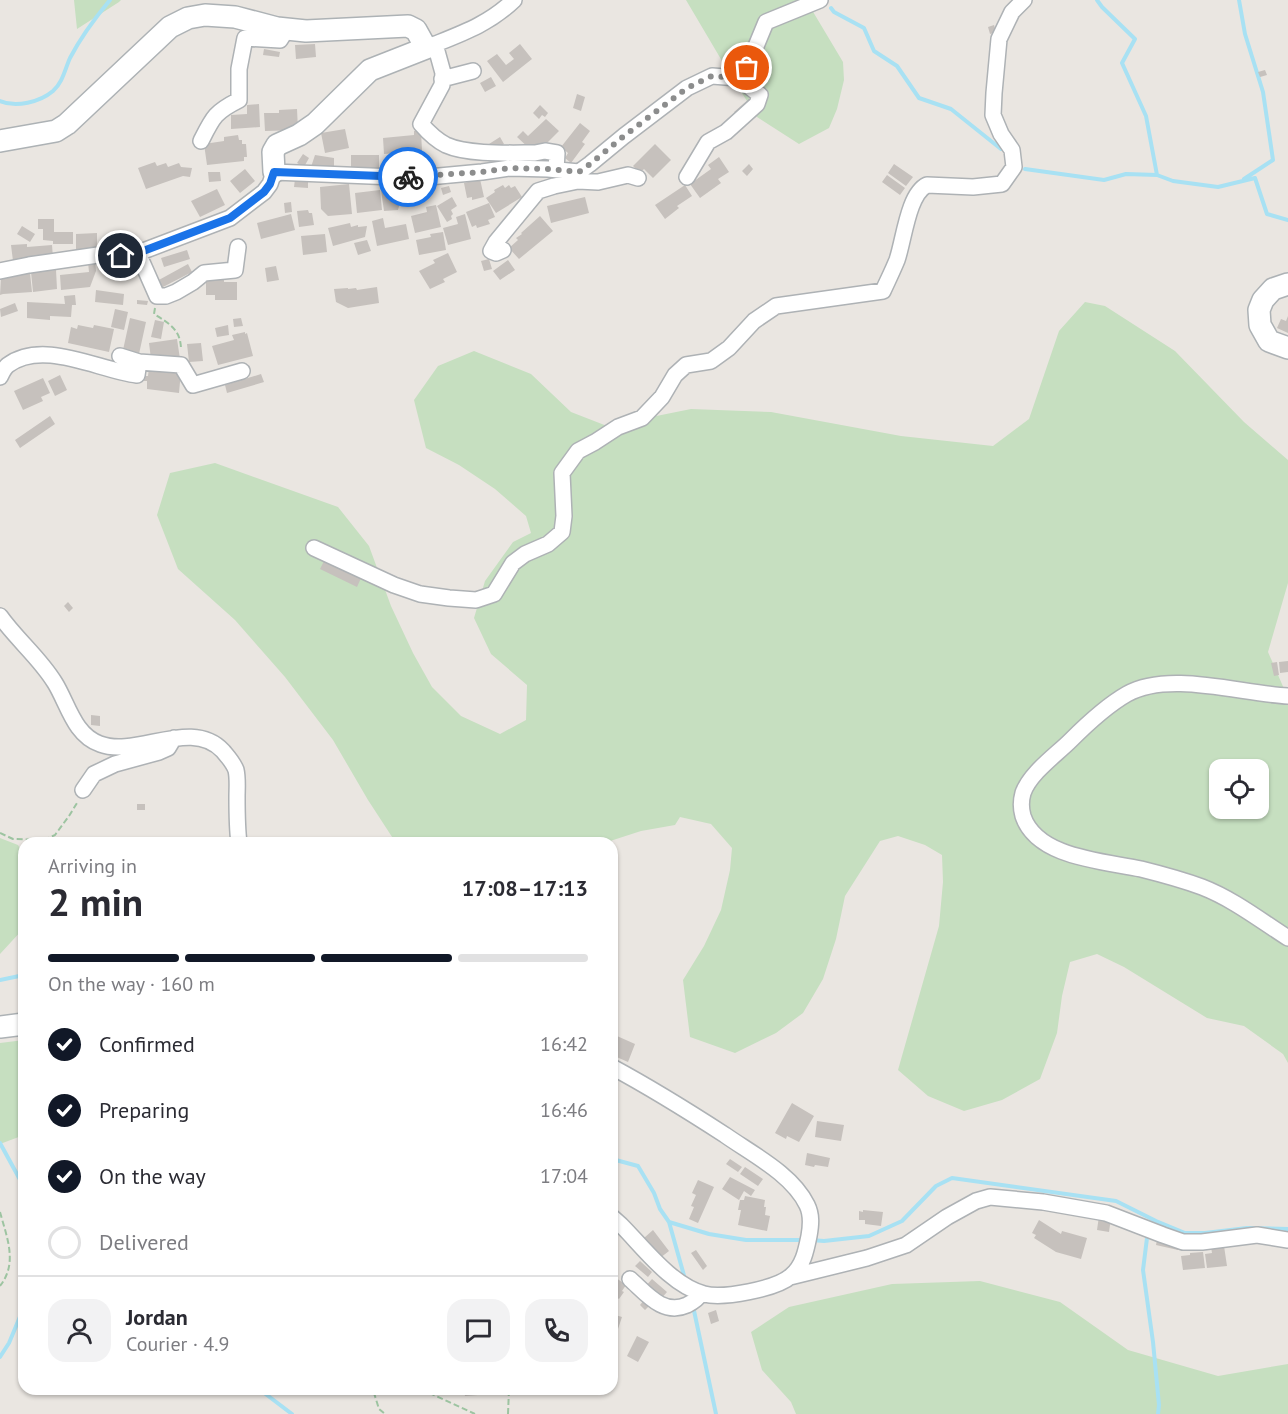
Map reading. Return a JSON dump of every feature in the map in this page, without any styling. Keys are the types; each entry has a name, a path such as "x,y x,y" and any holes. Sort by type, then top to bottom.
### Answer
{"street":[{"path":"0,271 98,255 130,255 230,218 264,192 270,184 274,172 273,152 277,145 299,135 315,124 370,70 481,25 514,0"},
{"path":"738,78 747,68 766,22 820,0"},
{"path":"315,548 394,585 420,594 476,600 494,594 513,563 525,554 548,544 562,531 564,516 562,473 578,451 618,427 642,418 662,397 675,375 686,365 711,361 729,348 754,321 776,306 883,291 897,261 912,204 921,188 927,185 973,187 1002,184 1014,167 1012,150 1001,134 993,115 999,39 1012,12 1024,0"},
{"path":"1030,0 1036,0"},
{"path":"0,141 56,131 67,124 170,27 188,18 205,15 235,17 277,28 306,31 408,26 416,30 431,46 443,73 442,85 421,124 432,135 446,145 463,150 557,153 556,170"},
{"path":"201,141 212,120 223,108 239,100 239,69 245,38 280,40 287,29"},
{"path":"442,79 473,71"},
{"path":"503,250 496,253 491,250 538,191 578,177 624,136 687,88 712,76 738,78 760,95 757,104 726,132 708,142 687,177"},
{"path":"274,172 418,178 510,168 556,170 598,182 628,175 638,178"},
{"path":"138,253 157,296 166,296 193,282 204,273 235,270 238,247"},
{"path":"1288,284 1273,289 1263,300 1259,310 1260,325 1269,341 1288,348"},
{"path":"0,377 6,366 26,356 47,355 83,361 137,375 139,362"},
{"path":"120,356 139,362 182,365 194,385 242,370"},
{"path":"0,616 49,673 75,723 87,736 99,744 111,747 194,737 207,739 218,745 232,762 236,772 238,837"},
{"path":"1288,696 1199,685 1164,684 1128,693 1092,719 1032,777 1023,794 1022,810 1026,824 1036,836 1054,848 1202,887 1233,902 1288,938"},
{"path":"83,790 94,774 115,764 168,748 174,738"},
{"path":"0,1027 18,1025"},
{"path":"618,1070 662,1094 770,1165 792,1184 810,1210 811,1223 806,1253 801,1264 790,1277"},
{"path":"630,1279 659,1305 669,1308 678,1308 695,1298 753,1291 790,1277 867,1258 906,1245 947,1217 976,1201 990,1197 1043,1202 1106,1213 1183,1242 1257,1235 1288,1240"},
{"path":"618,1222 695,1298"}],"path":[{"path":"157,296 154,314 171,325 177,332 181,341 182,365"},
{"path":"51,837 55,835 69,816 83,790"},
{"path":"0,833 18,839"},
{"path":"0,1212 10,1252 8,1276 0,1286"},
{"path":"375,1395 379,1409 385,1414"},
{"path":"434,1395 475,1414"},
{"path":"508,1395 508,1414"}],"green space":[{"path":"74,0 121,0 77,29"},
{"path":"686,0 806,0 843,62 844,80 837,109 829,128 799,144 757,117"},
{"path":"1085,302 1105,306 1175,351 1244,422 1288,460 1288,583 1268,652 1288,698 1288,1063 1283,1054 1244,1026 1207,1018 1124,967 1097,954 1070,962 1057,1033 1040,1079 1002,1100 964,1111 928,1096 898,1070 939,926 943,882 942,855 925,845 898,836 880,841 845,896 836,939 823,979 803,1013 776,1033 735,1053 690,1037 683,980 704,946 721,910 730,870 732,848 711,824 680,817 675,825 641,831 618,838 392,837 333,740 285,677 235,620 178,569 157,515 170,473 215,463 338,507 369,546 391,606 432,687 461,716 500,734 526,720 527,685 491,654 474,618 485,581 513,542 531,533 526,516 495,489 459,465 426,448 414,400 438,366 474,351 531,374 571,412 607,426 691,409 771,412 901,436 993,446 1029,419 1059,331"},
{"path":"0,838 18,845 18,934 0,954"},
{"path":"18,1041 18,1137 0,1144 0,1043"},
{"path":"980,1281 1060,1302 1128,1350 1218,1376 1288,1364 1288,1414 796,1414 791,1402 762,1370 751,1332 789,1307 892,1284"}],"building":[{"path":"994,25 996,32 990,34 988,27"},
{"path":"315,44 316,57 296,59 295,45"},
{"path":"520,44 532,59 503,82 487,61 497,54 506,65 514,59 509,53"},
{"path":"264,49 280,52 279,57 263,55"},
{"path":"1265,70 1267,75 1260,77 1258,72"},
{"path":"491,77 496,86 485,92 480,83"},
{"path":"577,94 585,97 581,111 573,108"},
{"path":"750,98 753,102 738,115 734,112"},
{"path":"259,104 260,127 231,129 231,115 247,114 247,105"},
{"path":"540,105 548,113 539,119 533,113"},
{"path":"297,109 298,130 265,131 264,113 279,113 279,110"},
{"path":"546,119 559,131 542,148 531,150 517,137 523,131 528,136"},
{"path":"580,123 590,131 582,142 585,144 571,163 565,158 568,153 561,147"},
{"path":"345,129 349,148 325,153 321,133"},
{"path":"414,131 421,131 422,151 384,154 383,138 414,135"},
{"path":"238,135 242,144 246,144 247,157 244,157 244,161 207,165 204,144 224,141 224,137"},
{"path":"500,137 504,144 498,148 492,148 489,144"},
{"path":"655,144 671,160 653,178 644,169 640,173 633,166"},
{"path":"303,154 309,158 304,167 297,163"},
{"path":"315,155 334,158 334,166 311,167"},
{"path":"351,155 379,155 379,168 351,169"},
{"path":"719,157 729,172 718,179 721,183 700,198 690,184 711,169 708,165"},
{"path":"155,162 157,166 166,163 168,167 179,163 181,167 192,168 190,177 183,176 146,189 138,168"},
{"path":"749,164 753,169 747,176 742,171"},
{"path":"894,164 913,177 906,186 888,173"},
{"path":"245,169 255,181 240,193 230,181"},
{"path":"208,172 220,172 221,181 209,182"},
{"path":"887,175 905,188 900,195 882,182"},
{"path":"295,179 308,180 308,188 294,187"},
{"path":"480,179 484,197 472,200 472,197 467,198 464,183"},
{"path":"404,181 405,186 401,187 402,195 398,210 384,211 380,183"},
{"path":"427,182 430,196 410,201 410,186"},
{"path":"349,184 352,214 328,216 321,209 320,187"},
{"path":"503,185 505,188 509,185 511,188 515,186 522,197 496,213 486,198"},
{"path":"685,185 692,196 677,206 679,208 665,219 655,205"},
{"path":"449,186 451,192 443,195 441,188"},
{"path":"217,189 225,205 200,217 191,201"},
{"path":"380,190 382,210 357,213 355,193"},
{"path":"452,197 457,206 451,210 452,219 447,222 437,206"},
{"path":"585,197 589,213 551,223 547,206"},
{"path":"291,202 292,212 285,213 284,203"},
{"path":"489,203 495,217 488,220 490,224 477,228 476,225 472,227 466,212"},
{"path":"436,205 441,227 415,233 411,216 427,212 426,207"},
{"path":"308,210 312,213 314,225 299,227 297,211"},
{"path":"291,214 295,230 261,239 257,223"},
{"path":"465,214 471,239 448,245 443,228 458,224 456,217"},
{"path":"540,216 553,231 519,259 509,248 518,240 516,238"},
{"path":"383,218 385,228 406,224 409,239 377,246 372,221"},
{"path":"38,219 54,219 54,232 73,232 73,244 53,244 53,241 43,240 43,229 38,229"},
{"path":"350,223 351,227 367,226 365,237 333,246 328,228"},
{"path":"22,226 35,234 30,242 17,234"},
{"path":"443,232 446,250 419,255 416,240"},
{"path":"97,233 97,249 76,249 76,234"},
{"path":"325,234 327,252 303,255 301,236"},
{"path":"367,240 371,251 358,255 354,243"},
{"path":"27,244 27,247 52,245 53,258 13,261 11,245"},
{"path":"187,250 190,259 164,267 161,258"},
{"path":"448,253 457,272 443,279 445,282 430,289 419,271 435,263 433,260"},
{"path":"489,259 492,269 484,271 481,261"},
{"path":"508,260 515,270 500,280 493,271"},
{"path":"95,261 96,271 90,287 61,290 60,275 89,272 88,262"},
{"path":"188,264 192,272 161,288 157,281"},
{"path":"276,266 279,280 267,282 265,268"},
{"path":"56,270 57,289 33,292 31,272"},
{"path":"30,273 32,292 0,295 1,277"},
{"path":"206,279 237,282 237,300 215,300 215,295 206,295"},
{"path":"377,287 379,303 348,308 336,302 334,289 356,288 357,290"},
{"path":"96,290 124,294 123,305 95,302"},
{"path":"75,295 76,305 72,305 71,317 50,316 50,320 27,318 27,302 65,304 64,296"},
{"path":"137,300 148,301 147,305 137,304"},
{"path":"15,303 18,311 1,317 0,309"},
{"path":"115,309 128,312 124,330 111,327"},
{"path":"1288,316 1288,333 1277,328 1281,319 1286,321"},
{"path":"130,318 146,322 139,354 123,350"},
{"path":"241,318 243,326 234,327 233,319"},
{"path":"155,320 164,322 161,339 151,337"},
{"path":"78,325 114,329 109,352 68,343 71,327 77,329"},
{"path":"228,325 229,335 217,337 215,328"},
{"path":"245,332 253,356 218,365 212,346 234,340 232,335"},
{"path":"177,339 180,359 151,359 149,343"},
{"path":"201,343 203,361 189,362 187,344"},
{"path":"149,367 181,371 179,393 147,389 147,381 144,381 145,376 148,376"},
{"path":"261,374 264,382 227,393 225,385"},
{"path":"60,375 67,390 55,396 48,381"},
{"path":"43,378 50,393 41,397 43,401 23,410 14,391"},
{"path":"50,416 55,424 20,448 15,440"},
{"path":"324,561 361,578 357,587 320,569"},
{"path":"68,602 73,608 69,612 64,606"},
{"path":"1288,661 1288,672 1280,673 1279,662"},
{"path":"1277,662 1279,675 1274,676 1271,663"},
{"path":"91,715 100,716 100,726 91,725"},
{"path":"137,804 145,804 145,810 137,810"},
{"path":"618,1036 635,1044 628,1062 618,1058"},
{"path":"792,1103 814,1116 799,1142 775,1133"},
{"path":"817,1121 844,1125 841,1141 815,1137"},
{"path":"807,1153 830,1158 828,1167 805,1165"},
{"path":"730,1159 742,1167 738,1172 726,1164"},
{"path":"745,1167 763,1179 758,1186 740,1174"},
{"path":"730,1177 755,1190 751,1196 744,1191 739,1200 722,1189"},
{"path":"698,1180 714,1187 698,1223 689,1219 696,1195 692,1193"},
{"path":"745,1196 765,1200 765,1215 770,1216 767,1231 738,1225 740,1200 744,1200"},
{"path":"863,1210 883,1212 881,1226 865,1224 865,1220 859,1220 859,1211 863,1212"},
{"path":"1099,1216 1111,1218 1109,1232 1097,1230"},
{"path":"1039,1220 1061,1234 1062,1231 1087,1238 1081,1259 1056,1252 1034,1238 1036,1235 1032,1233"},
{"path":"653,1230 669,1251 660,1258 644,1238"},
{"path":"1157,1240 1179,1248 1178,1250 1156,1245"},
{"path":"1224,1246 1227,1266 1207,1268 1205,1254 1212,1253 1211,1247"},
{"path":"696,1250 707,1266 703,1270 691,1253"},
{"path":"1203,1252 1205,1268 1183,1270 1181,1256"},
{"path":"640,1261 652,1272 648,1277 635,1266"},
{"path":"618,1279 626,1285 618,1298"},
{"path":"652,1279 667,1292 660,1300 645,1287"},
{"path":"644,1300 650,1305 645,1310 640,1305"},
{"path":"716,1310 719,1321 711,1324 708,1313"},
{"path":"618,1316 622,1317 618,1329"},
{"path":"637,1336 649,1342 638,1362 627,1356"}],"waterway":[{"path":"0,101 13,104 28,103 53,91 79,43 110,0"},
{"path":"1097,0 1135,39 1122,63 1146,116 1157,175"},
{"path":"1239,0 1245,34 1263,92 1273,160 1244,179"},
{"path":"831,8 834,12 864,28 874,51 897,66 919,98 951,109 1001,149"},
{"path":"1025,169 1104,180 1126,174 1157,175 1173,181 1218,187 1255,178 1267,214 1288,220"},
{"path":"0,980 18,976"},
{"path":"0,1143 18,1176"},
{"path":"618,1161 638,1166 669,1222 709,1234 746,1240 803,1240"},
{"path":"811,1240 824,1241 869,1236 902,1221 936,1186 952,1178 1116,1201 1185,1233 1247,1228 1288,1229"},
{"path":"669,1222 685,1279"},
{"path":"1149,1234 1143,1270 1153,1342 1158,1414"},
{"path":"693,1306 716,1414"},
{"path":"0,1357 18,1321"},
{"path":"267,1395 292,1414"}],"way so far":[{"path":"408,177 418,178 510,168 579,172 687,88 712,76 738,78 747,68"}],"route":[{"path":"121,256 138,253 230,218 264,192 274,172 408,177"}]}
